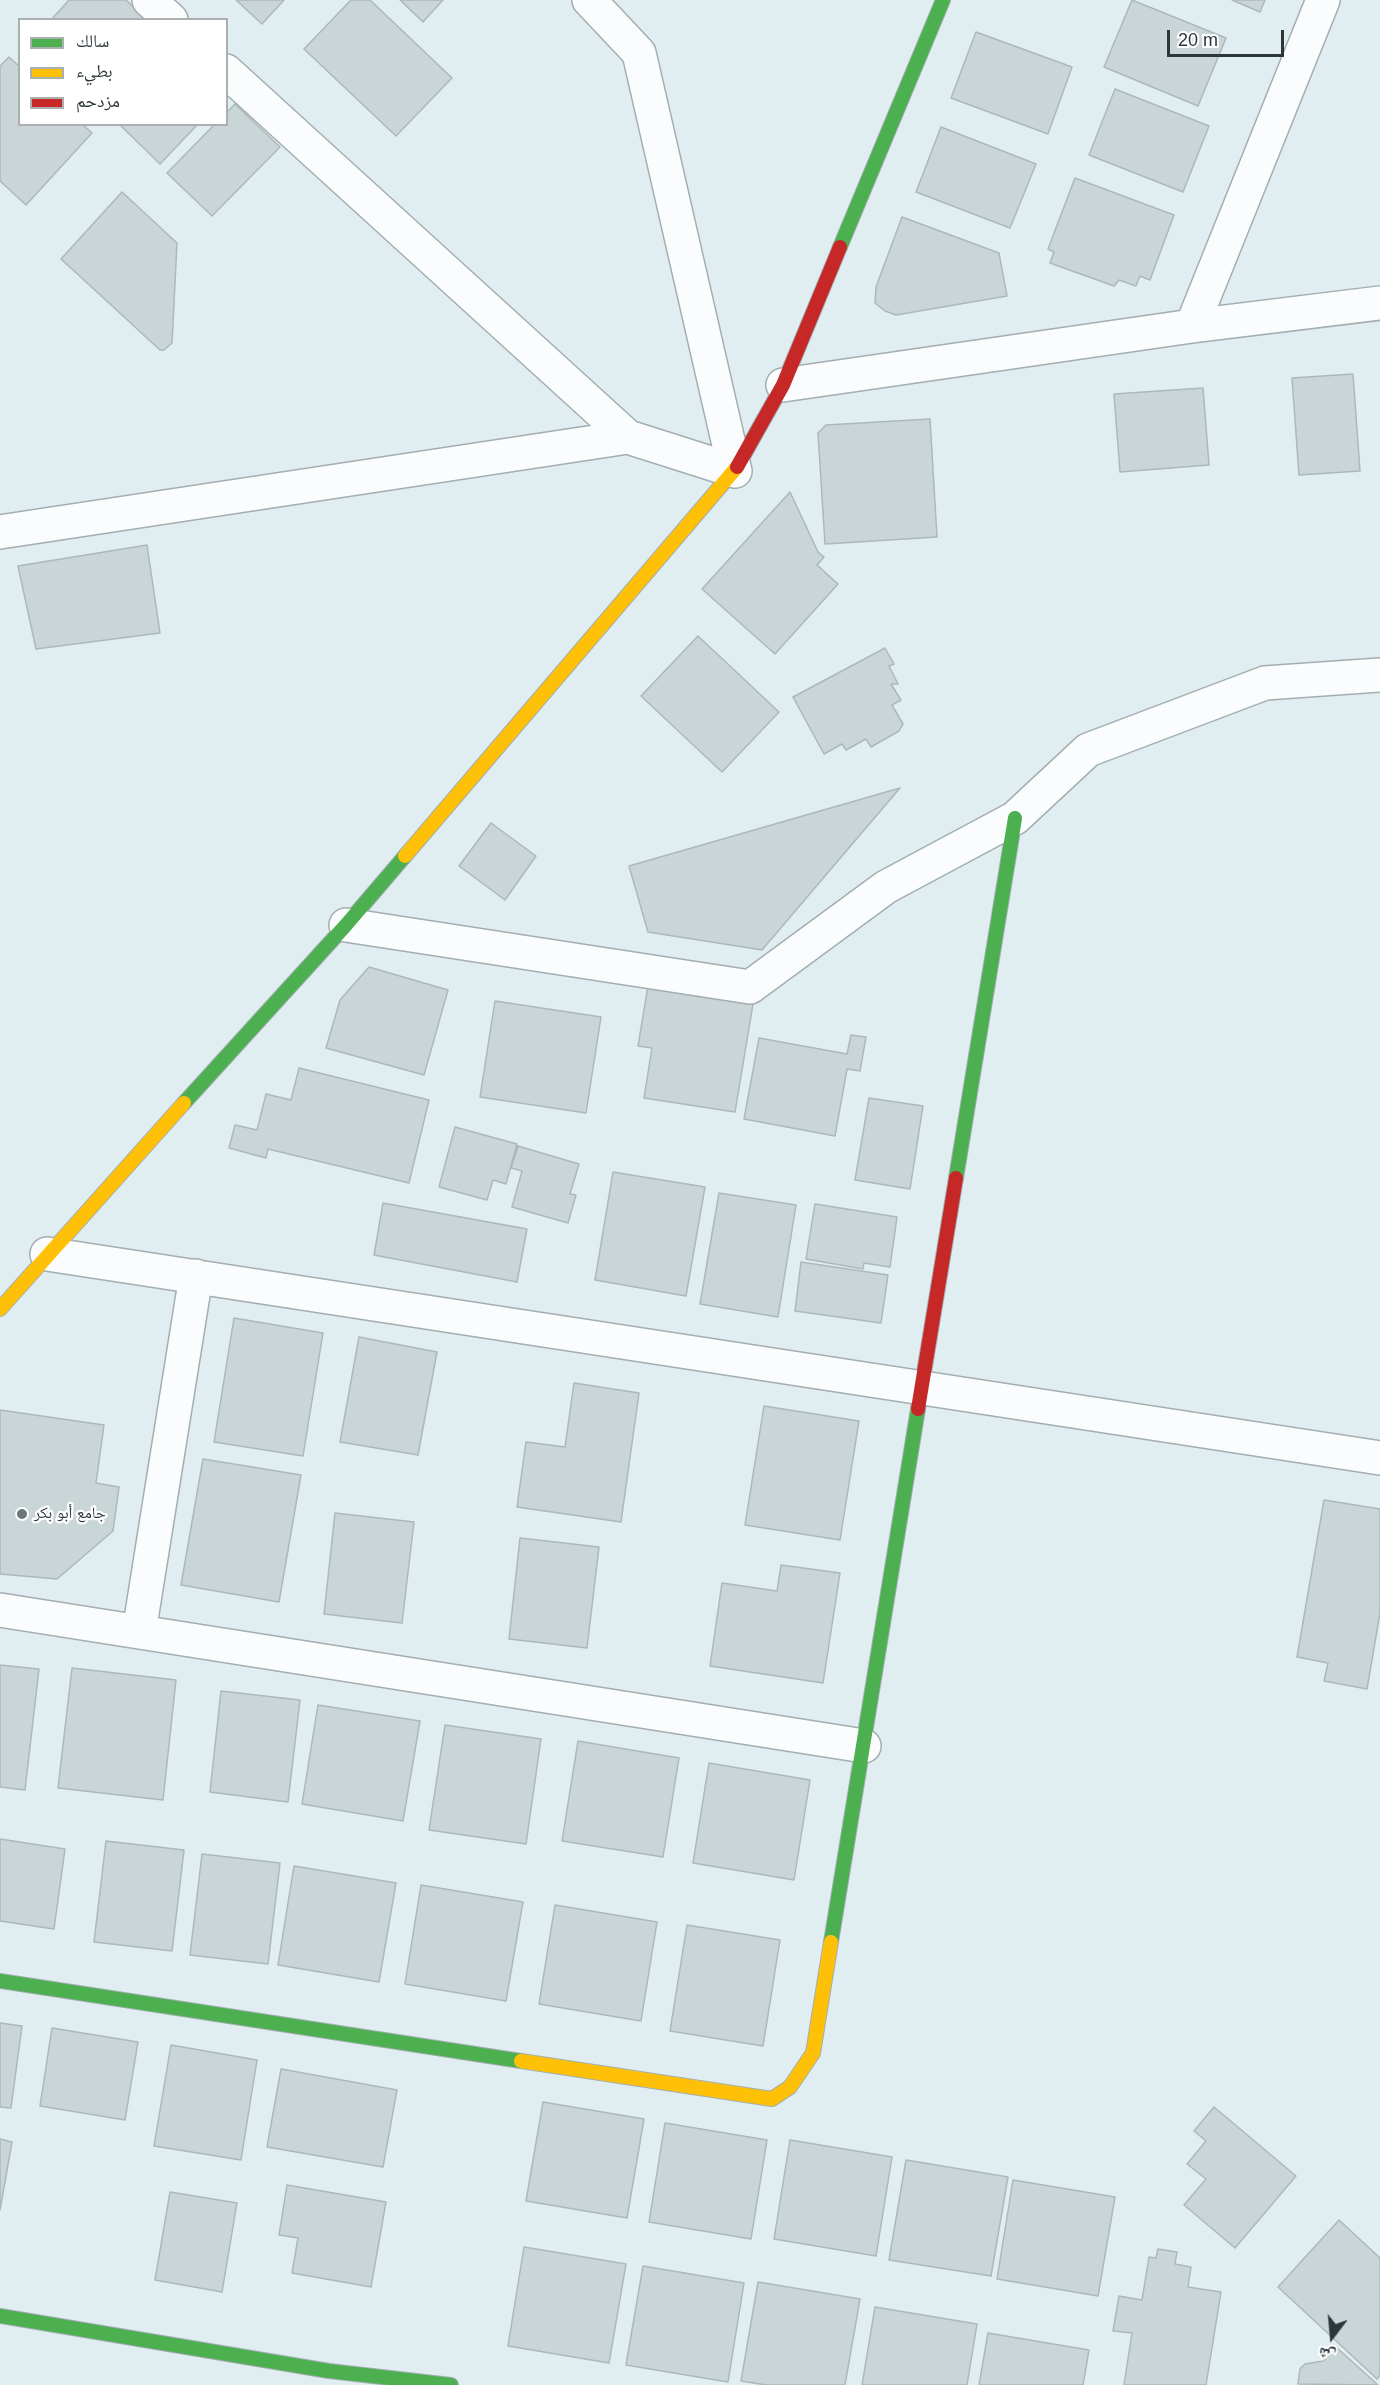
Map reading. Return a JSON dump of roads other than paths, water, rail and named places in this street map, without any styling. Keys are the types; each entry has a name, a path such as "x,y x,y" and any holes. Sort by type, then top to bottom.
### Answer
{"street":[{"path":"149,0 169,18"},
{"path":"589,0 639,53 735,471"},
{"path":"0,1309 47,1254 346,925 735,471 783,385 943,0"},
{"path":"1192,326 1323,0"},
{"path":"228,73 628,437 735,471"},
{"path":"783,385 1192,326 1380,303"},
{"path":"0,532 628,437"},
{"path":"346,925 750,987 886,887 1015,818 1088,750 1265,682 1380,675"},
{"path":"0,1981 772,2099 790,2087 813,2054 1015,818"},
{"path":"47,1254 1380,1458"},
{"path":"139,1632 196,1276"},
{"path":"0,1610 864,1746"},
{"path":"0,2316 327,2378 451,2385"}],"place":[{"name":"جامع أبو بكر","path":"22,1514"}]}
